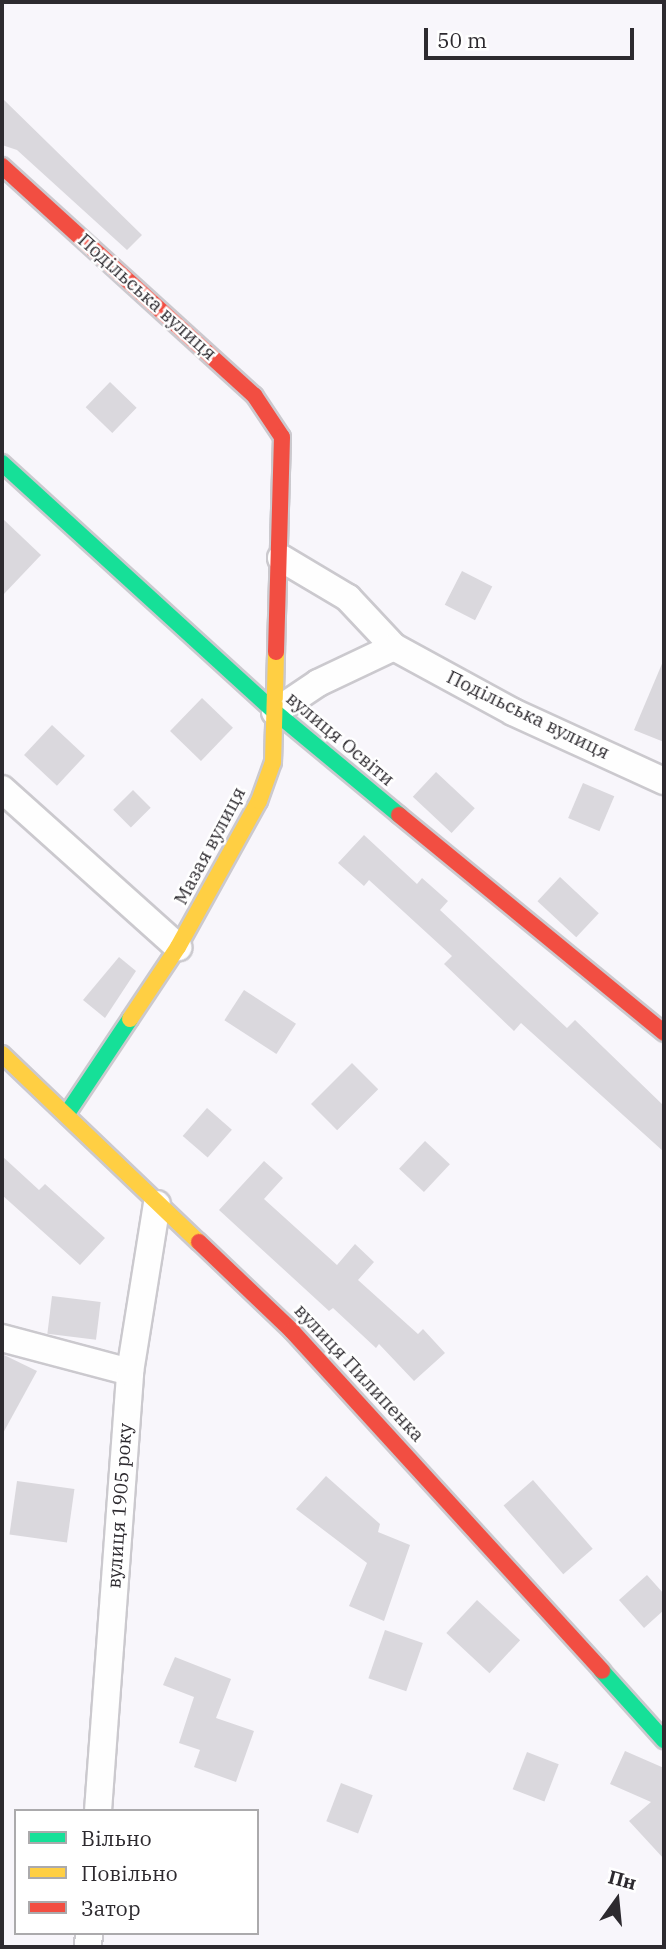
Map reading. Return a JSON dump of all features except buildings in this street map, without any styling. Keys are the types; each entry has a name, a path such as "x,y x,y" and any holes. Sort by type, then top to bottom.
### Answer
{"street":[{"name":"Подільська вулиця","path":"2,166 254,395 282,437"},
{"name":"Мазая вулиця","path":"68,1112 178,947 259,801 273,762 281,558 282,437"},
{"name":"вулиця Освіти","path":"2,463 275,712 664,1033"},
{"name":"Подільська вулиця","path":"281,558 348,598 394,646 513,712 664,781"},
{"path":"275,712 318,683 394,646"},
{"path":"2,789 178,947"},
{"name":"вулиця Пилипенка","path":"2,1054 68,1112 363,1406 664,1740"},
{"name":"вулиця 1905 року","path":"98,1809 130,1372 158,1203"},
{"path":"2,1338 37,1352 130,1372"}],"traffic: fast":[{"path":"2,463 275,712 399,815"},
{"path":"68,1112 130,1019"},
{"path":"602,1671 664,1740"}],"traffic: slow":[{"path":"130,1019 178,947 259,801 273,762 276,652"},
{"path":"2,1054 199,1242"}],"traffic: jam":[{"path":"2,166 254,395 282,437 276,652"},
{"path":"399,815 664,1033"},
{"path":"199,1242 292,1331 602,1671"}]}
